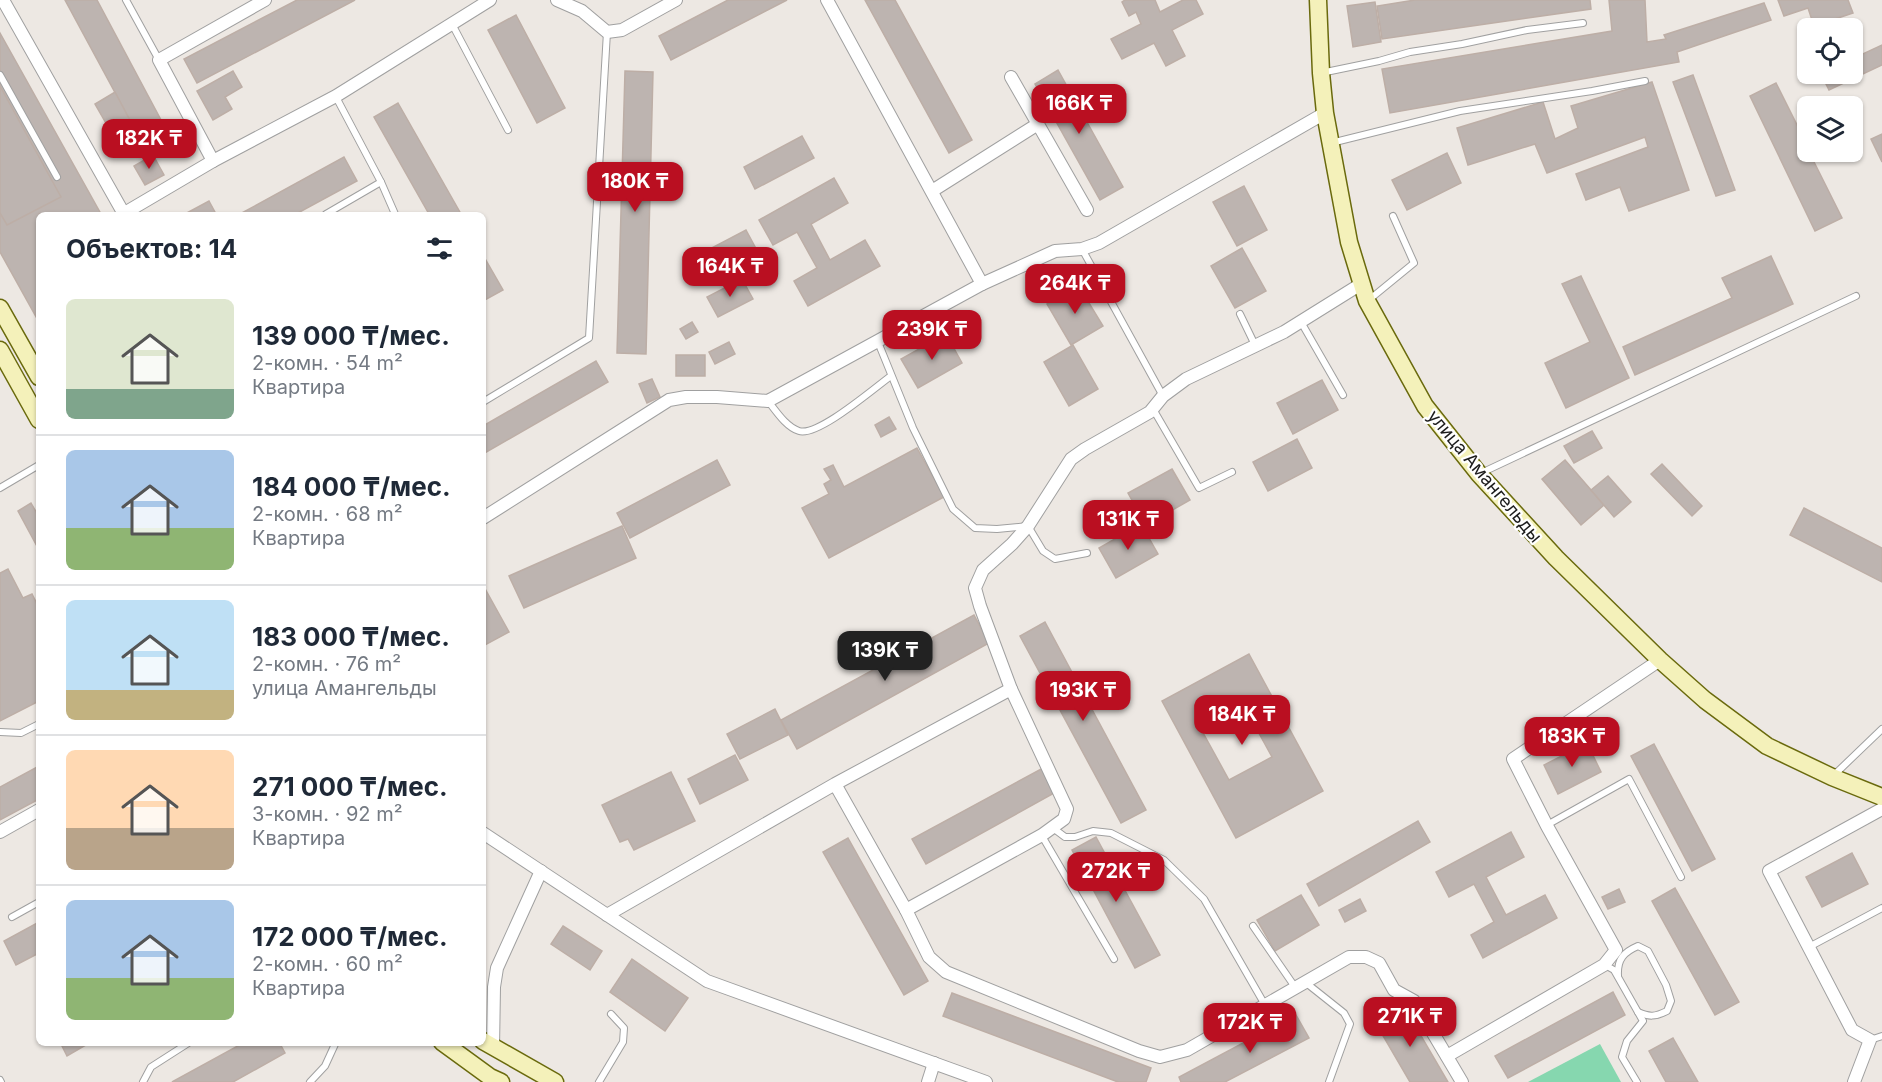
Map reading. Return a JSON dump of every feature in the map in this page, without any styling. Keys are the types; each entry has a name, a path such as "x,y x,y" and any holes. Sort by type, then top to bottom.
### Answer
{"street":[{"path":"3,0 123,212"},
{"path":"213,161 159,60 265,0"},
{"path":"127,212 213,161 336,96 490,0"},
{"path":"557,0 582,11 608,32 622,30 676,0"},
{"path":"827,0 982,284"},
{"name":"улица Амангельды","path":"1318,0 1325,113 1349,242 1367,301 1425,406 1479,474 1556,558 1660,660 1705,700 1767,746 1832,777 1882,797"},
{"path":"1011,77 1086,210"},
{"path":"486,516 669,400 686,397 717,397 768,401 982,284 1055,251 1082,249 1099,243 1325,113"},
{"path":"932,191 1038,124"},
{"path":"906,910 1042,835 1064,819 1067,809 1011,689 980,606 975,588 983,570 1028,526 1071,459 1150,412 1163,396 1186,379 1284,332 1361,284"},
{"path":"0,308 36,372"},
{"path":"0,350 36,415"},
{"path":"1447,1056 1604,965 1616,951 1513,759 1660,660"},
{"path":"607,915 835,784 1011,689"},
{"path":"835,784 906,910 929,957 946,972 1139,1051 1160,1057 1187,1050 1349,957 1366,957 1379,963 1394,990 1414,1001 1462,1082"},
{"path":"1854,1082 1876,1038 1852,1030 1769,871 1882,809"},
{"path":"0,832 36,812"},
{"path":"486,835 707,981 986,1082"},
{"path":"493,1080 488,1045 497,968 541,871"},
{"path":"488,1045 555,1082"},
{"path":"447,1046 493,1080"},
{"path":"928,1082 934,1063"}],"lane":[{"path":"126,0 159,60"},
{"path":"1321,73 1410,52 1527,30 1583,23"},
{"path":"452,24 508,130"},
{"path":"486,400 589,338 608,32"},
{"path":"0,75 57,177"},
{"path":"1330,144 1460,111 1645,81"},
{"path":"336,96 394,212"},
{"path":"329,212 381,182"},
{"path":"1367,301 1414,263 1393,216"},
{"path":"1082,249 1163,396"},
{"path":"1479,474 1856,296"},
{"path":"1240,314 1256,346"},
{"path":"1301,322 1342,395"},
{"path":"878,342 913,428 953,509 975,528 997,530 1028,526 1043,551 1055,559 1087,553"},
{"path":"768,401 796,431 806,432 821,427 891,376"},
{"path":"1152,409 1199,488 1232,472"},
{"path":"0,488 36,467"},
{"path":"0,732 21,733 36,726"},
{"path":"1832,777 1882,729"},
{"path":"1547,826 1629,779 1681,878"},
{"path":"1052,827 1065,837 1076,837 1093,831 1111,833 1164,860 1203,899 1265,1005"},
{"path":"1042,835 1114,959"},
{"path":"12,916 36,904"},
{"path":"1808,947 1882,908"},
{"path":"1253,926 1300,985 1344,1013 1350,1024 1329,1082"},
{"path":"1617,976 1617,966 1621,957 1628,950 1638,946 1648,951 1671,1001 1667,1011 1658,1015 1649,1017 1638,1012"},
{"path":"1604,965 1614,970 1643,1021 1627,1041 1622,1057 1637,1082"},
{"path":"599,1082 623,1042 624,1028 610,1014"},
{"path":"143,1082 151,1067 184,1046"},
{"path":"310,1082 326,1066 334,1046"}],"green space":[{"path":"1600,1044 1621,1082 1528,1082"}],"building":[{"path":"65,0 97,0 169,135 145,148"},
{"path":"297,0 355,0 197,83 184,59"},
{"path":"728,0 787,0 671,60 659,36"},
{"path":"865,0 895,0 972,140 949,153"},
{"path":"1125,0 1155,0 1160,12 1183,0 1196,0 1203,14 1172,30 1185,56 1166,66 1154,43 1122,59 1111,39 1141,24 1136,12 1129,16 1122,2"},
{"path":"1415,0 1590,0 1591,9 1382,39 1377,6"},
{"path":"1609,0 1645,0 1647,42 1666,39 1664,35 1764,3 1771,20 1677,52 1679,62 1390,113 1382,69 1612,31"},
{"path":"1778,0 1848,0 1853,13 1838,18 1811,18 1808,8 1784,16"},
{"path":"1375,2 1381,42 1353,47 1347,6"},
{"path":"516,15 565,108 537,123 488,30"},
{"path":"0,33 100,212 36,212 36,317 0,252"},
{"path":"1882,45 1882,65 1863,74 1863,54"},
{"path":"1058,70 1123,187 1100,200 1035,84"},
{"path":"233,71 242,87 225,97 232,109 213,120 197,91"},
{"path":"625,71 653,72 646,354 617,353"},
{"path":"1693,75 1735,190 1716,196 1673,82"},
{"path":"1652,82 1689,190 1629,211 1620,187 1586,200 1576,174 1648,147 1645,137 1547,173 1535,144 1468,165 1457,128 1543,102 1555,139 1578,128 1571,106"},
{"path":"1776,83 1797,125 1797,162 1814,162 1842,218 1815,231 1750,96"},
{"path":"1826,84 1842,84 1829,90"},
{"path":"0,86 61,197 7,225 0,213"},
{"path":"115,92 134,128 120,136 111,132 95,104"},
{"path":"398,103 460,212 428,212 374,117"},
{"path":"1882,134 1882,162 1871,139"},
{"path":"802,136 814,158 755,189 744,167"},
{"path":"1447,153 1461,183 1407,210 1392,180"},
{"path":"153,155 164,175 145,185 134,166"},
{"path":"344,157 357,181 300,212 244,212"},
{"path":"834,178 848,203 811,224 830,260 865,240 880,266 808,306 794,281 817,268 797,232 773,245 759,220"},
{"path":"1244,186 1267,230 1237,246 1213,202"},
{"path":"209,201 215,212 189,212"},
{"path":"746,230 760,256 715,279 702,253"},
{"path":"1242,248 1266,291 1235,308 1211,266"},
{"path":"1771,256 1793,304 1635,375 1623,347 1732,298 1722,278"},
{"path":"486,260 503,290 486,299"},
{"path":"1581,276 1629,378 1566,408 1545,363 1590,342 1562,284"},
{"path":"742,279 753,299 718,317 707,297"},
{"path":"1078,285 1103,326 1071,345 1047,304"},
{"path":"692,322 698,332 686,339 680,329"},
{"path":"946,334 962,363 918,388 901,359"},
{"path":"729,342 735,354 715,364 709,352"},
{"path":"1073,345 1098,389 1069,406 1044,362"},
{"path":"676,355 705,355 705,376 676,376"},
{"path":"596,361 608,382 486,452 486,424"},
{"path":"652,379 660,397 647,403 639,384"},
{"path":"1322,380 1338,410 1293,434 1277,403"},
{"path":"889,417 896,429 881,437 875,425"},
{"path":"1592,431 1602,448 1574,463 1564,446"},
{"path":"1297,439 1312,468 1268,491 1253,462"},
{"path":"917,448 944,497 829,558 802,508 829,494 824,484 831,480 824,469 833,465 844,487"},
{"path":"717,460 730,485 630,538 617,513"},
{"path":"1565,460 1604,505 1581,525 1542,479"},
{"path":"1662,464 1702,506 1692,516 1651,474"},
{"path":"1172,469 1190,500 1146,525 1128,493"},
{"path":"1608,476 1631,502 1614,517 1591,490"},
{"path":"31,503 36,512 36,544 18,511"},
{"path":"1804,508 1882,548 1882,582 1790,535"},
{"path":"1141,524 1158,554 1116,578 1099,548"},
{"path":"622,526 636,558 524,608 509,576"},
{"path":"8,569 23,598 32,594 36,602 36,703 0,721 0,573"},
{"path":"486,590 509,632 486,644"},
{"path":"974,615 989,643 797,749 781,720"},
{"path":"1045,622 1146,810 1121,823 1020,636"},
{"path":"1249,654 1323,791 1236,838 1162,701","holes":["1239,697 1272,757 1229,780 1196,720"]},
{"path":"775,709 788,735 740,759 727,734"},
{"path":"1587,743 1601,772 1558,794 1544,765"},
{"path":"1654,744 1715,859 1692,871 1631,756"},
{"path":"735,755 748,780 700,804 688,779"},
{"path":"36,768 36,801 0,820 0,787"},
{"path":"1043,768 1056,792 926,864 912,839"},
{"path":"671,772 695,821 634,850 628,839 620,842 602,805"},
{"path":"1418,821 1430,842 1319,906 1307,884"},
{"path":"1511,832 1524,857 1486,877 1506,915 1545,895 1557,918 1483,958 1471,935 1494,922 1474,884 1449,897 1436,872"},
{"path":"1096,837 1160,955 1135,968 1072,850"},
{"path":"848,838 928,981 904,995 823,852"},
{"path":"1852,853 1868,884 1822,907 1806,877"},
{"path":"1675,888 1739,1002 1715,1015 1652,901"},
{"path":"1619,889 1625,902 1608,909 1602,897"},
{"path":"1301,895 1319,925 1275,951 1257,920"},
{"path":"1360,899 1366,911 1345,922 1339,910"},
{"path":"36,924 36,955 16,965 4,941"},
{"path":"563,926 602,951 590,970 551,944"},
{"path":"632,959 688,998 665,1031 610,992"},
{"path":"1613,992 1625,1015 1508,1078 1495,1056"},
{"path":"952,993 1151,1068 1146,1082 1118,1082 943,1016"},
{"path":"1403,1005 1448,1082 1410,1082 1375,1022"},
{"path":"1296,1015 1309,1038 1225,1082 1181,1082 1179,1077"},
{"path":"1673,1038 1698,1082 1666,1082 1649,1051"},
{"path":"62,1046 84,1046 67,1056"},
{"path":"238,1046 281,1046 285,1053 233,1082 172,1082"}]}
